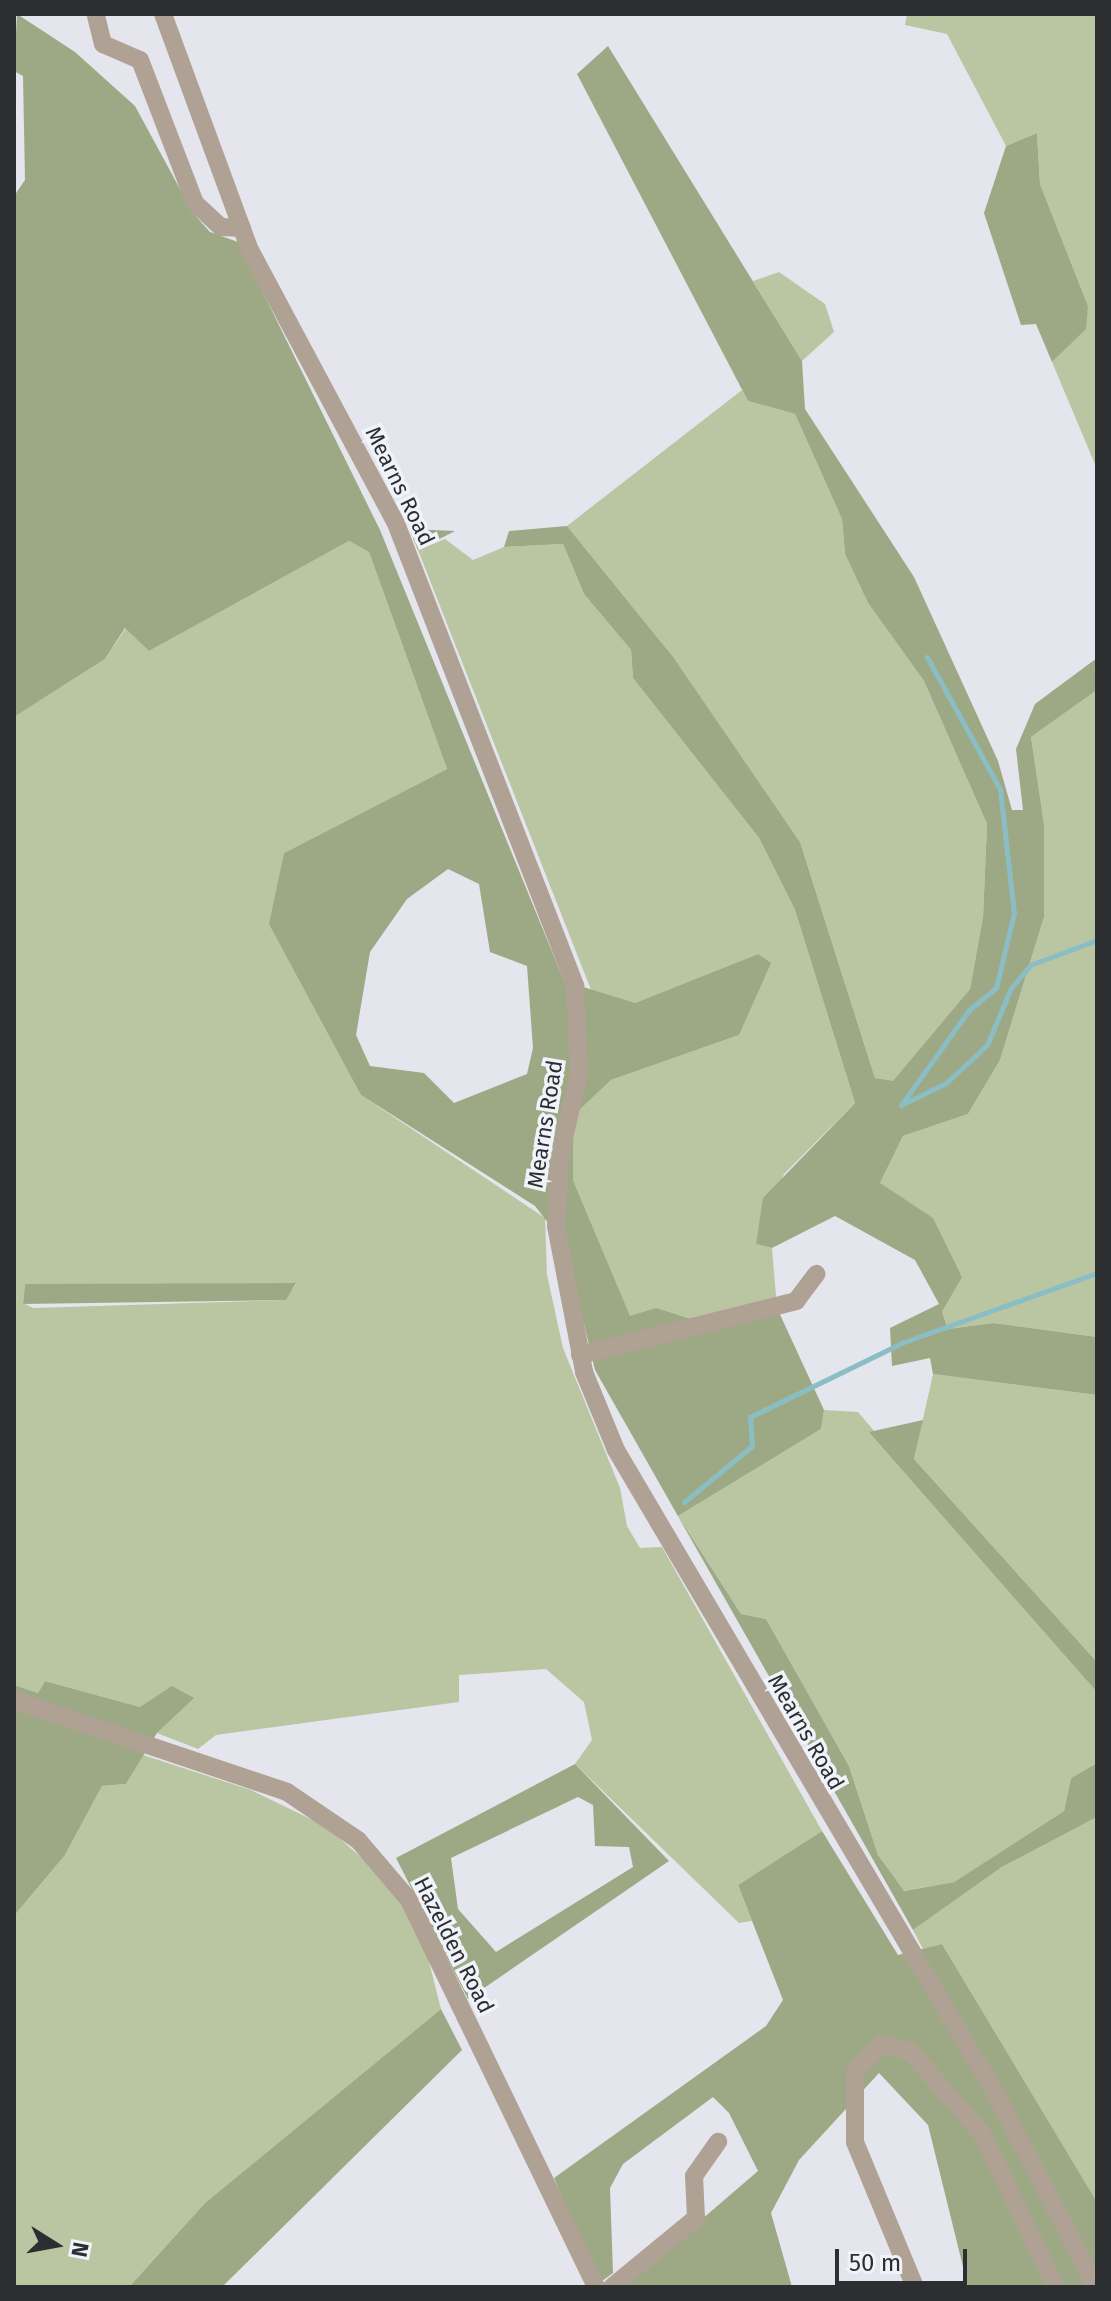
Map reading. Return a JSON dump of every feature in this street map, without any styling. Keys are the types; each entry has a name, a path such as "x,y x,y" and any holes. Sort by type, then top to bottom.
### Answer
{"street":[{"name":"Mearns Road","path":"163,14 242,228 395,521 575,986 579,1073 560,1156 556,1226 580,1355 616,1450 996,2094 1096,2287"},
{"path":"96,16 103,44 140,60 195,203 221,227 242,228"},
{"path":"580,1355 796,1301 816,1274"},
{"name":"Hazelden Road","path":"14,1700 287,1792 377,1858 409,1900 596,2287"},
{"path":"915,2287 855,2142 855,2072 881,2044 911,2052 982,2134 1056,2287"},
{"path":"612,2287 696,2218 694,2176 718,2142"}],"green space":[{"path":"17,14 75,52 135,106 193,213 210,232 238,242 380,530 564,981 635,1003 758,954 771,963 739,1035 611,1080 573,1116 573,1180 630,1316 656,1308 706,1324 777,1308 824,1410 821,1429 678,1516 741,1614 766,1619 849,1766 878,1855 904,1891 954,1882 1064,1811 1071,1778 1097,1763 1097,1817 1002,1867 913,1930 595,1370 565,1245 535,1206 361,1095 269,924 284,853 447,769 369,552 349,541 149,651 125,628 105,659 14,717 14,196 25,180 23,76 14,71","holes":["448,869 479,884 490,952 527,966 533,1048 527,1074 454,1103 424,1073 370,1066 356,1035 370,952 407,899"]},
{"path":"907,14 1097,14 1097,469 1052,362 1085,329 1088,306 1040,184 1037,133 1006,146 947,34 905,25"},
{"path":"608,46 802,361 805,409 914,577 998,761 1012,810 1023,810 1016,749 1035,704 1097,658 1097,690 1031,737 1044,824 1044,917 1000,1060 968,1114 903,1136 880,1183 933,1218 962,1277 942,1312 948,1329 993,1323 1097,1337 1097,1395 933,1374 930,1358 892,1366 890,1328 939,1304 915,1260 835,1216 772,1248 756,1244 763,1198 855,1103 795,910 759,838 633,678 631,650 584,594 563,544 504,547 509,531 567,526 674,658 800,842 875,1078 893,1081 970,989 983,917 987,824 924,681 868,603 845,554 842,519 795,414 748,401 577,74"},
{"path":"1037,133 1040,184 1088,306 1086,329 1052,362 1036,324 1021,325 984,213 1006,146"},
{"path":"779,272 825,304 834,332 802,361 753,281"},
{"path":"742,390 748,401 795,414 842,519 845,554 868,603 924,681 987,824 983,917 970,989 893,1082 875,1078 800,842 674,658 567,526"},
{"path":"409,529 455,531 418,550"},
{"path":"445,539 473,560 504,547 563,544 584,594 631,650 633,678 759,838 795,910 855,1103 784,1174 756,1244 772,1248 777,1308 706,1324 630,1317 573,1180 573,1116 611,1080 739,1035 758,954 635,1003 593,995 418,550"},
{"path":"349,541 369,552 447,769 284,853 361,1095 545,1218 547,1275 563,1348 620,1488 627,1526 640,1548 662,1547 822,1831 738,1885 752,1921 739,1923 575,1764 592,1740 584,1702 546,1669 459,1675 459,1702 216,1735 198,1749 157,1733 193,1698 140,1707 45,1681 38,1693 14,1685 14,717 105,659 126,628 149,651","holes":["25,1284 296,1284 285,1300 33,1308 23,1303"]},
{"path":"1097,690 1097,1337 993,1323 948,1329 942,1312 962,1276 880,1183 903,1136 968,1114 1000,1060 1044,917 1044,824 1031,737"},
{"path":"296,1283 286,1300 23,1304 25,1284"},
{"path":"933,1374 1097,1395 1097,1662 914,1459"},
{"path":"824,1410 858,1412 1097,1692 1097,1763 1071,1778 1064,1811 954,1882 903,1891 878,1855 849,1766 766,1619 741,1614 678,1516 821,1429"},
{"path":"923,1420 914,1459 1097,1662 1097,1692 869,1432"},
{"path":"45,1681 140,1707 172,1686 194,1698 157,1733 126,1784 102,1786 65,1855 14,1916 14,1685 38,1693"},
{"path":"143,1755 251,1790 325,1826 385,1878 423,1938 441,2009 205,2203 129,2287 14,2287 14,1916 65,1855 102,1786 126,1784"},
{"path":"575,1764 669,1861 468,1999 396,1858","holes":["578,1797 593,1805 595,1846 629,1847 633,1867 496,1952 458,1909 451,1858"]},
{"path":"1097,1817 1097,2202 942,1944 923,1949 913,1930 1002,1867"},
{"path":"822,1831 898,1955 942,1944 1097,2202 1097,2287 968,2287 928,2125 879,2073 799,2160 771,2213 792,2287 623,2287 758,2171 729,2113 713,2097 623,2164 610,2188 613,2273 598,2284 554,2178 766,2026 783,2000 738,1885"},
{"path":"441,2009 462,2050 222,2287 129,2287 205,2203"}],"waterway":[{"path":"927,657 1000,789 1014,913 996,988 969,1010 901,1105 946,1083 987,1045 1011,988 1030,965 1097,940"},
{"path":"684,1502 752,1446 750,1417 904,1342 1097,1273"}]}
